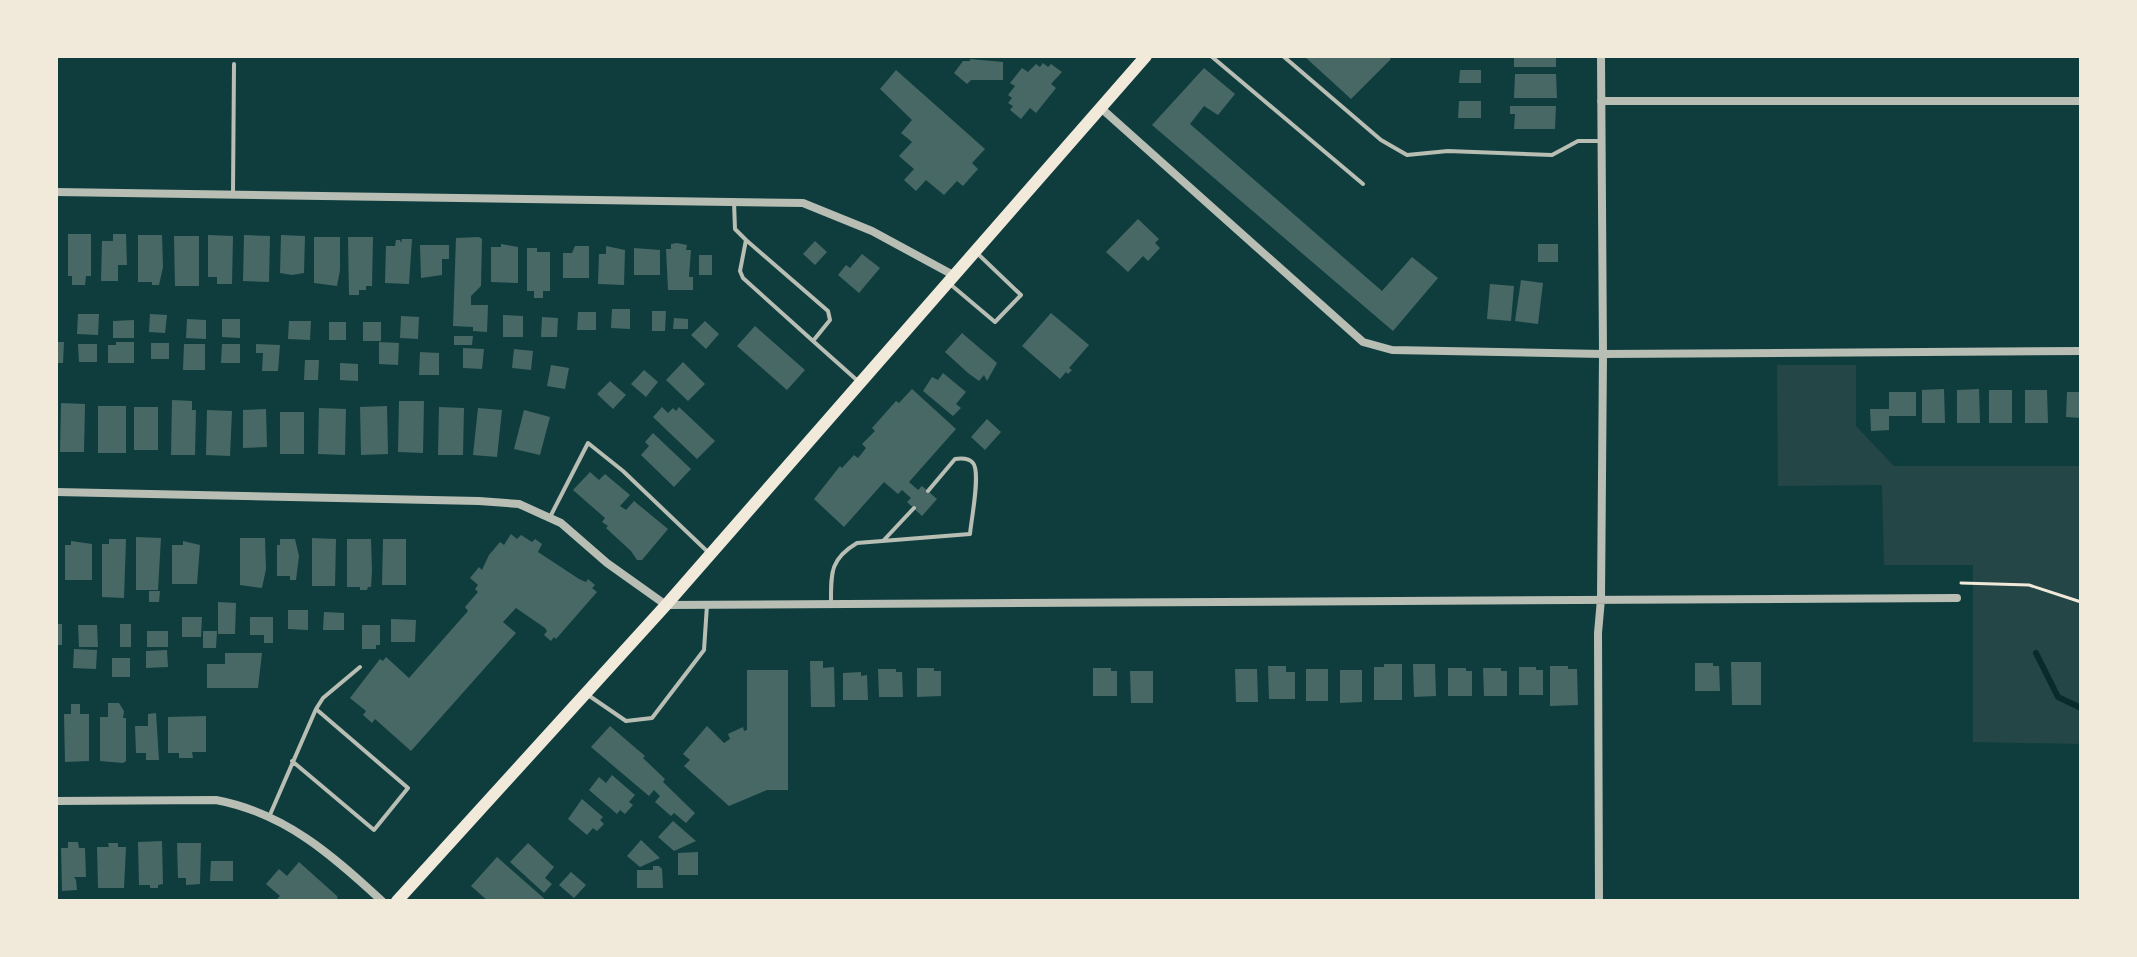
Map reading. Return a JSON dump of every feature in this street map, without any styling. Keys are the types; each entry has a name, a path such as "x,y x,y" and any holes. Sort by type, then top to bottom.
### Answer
{"main road":[{"path":"397,901 666,605 1146,56"}],"street":[{"path":"1599,901 1598,633 1603,354 1601,56"},
{"path":"1601,101 2081,101"},
{"path":"1102,109 1363,342 1392,350 1603,354 2081,351"},
{"path":"56,192 803,203 872,231 952,280"},
{"path":"56,492 519,504 561,523 607,563 666,605 1957,598"},
{"path":"56,801 216,800 235,803 307,836 382,901"}],"lane":[{"path":"1211,56 1363,184"},
{"path":"1283,56 1370,132 1407,155 1448,151 1552,155 1578,141 1601,141"},
{"path":"233,195 234,64"},
{"path":"734,202 735,229 828,311 830,320 813,341"},
{"path":"746,240 740,271 743,278 861,383"},
{"path":"952,280 995,322 1021,295 976,252"},
{"path":"550,518 588,443 623,471 711,554"},
{"path":"831,604 832,570 843,551 857,543 970,534 976,476 974,464 970,460 955,459 928,491"},
{"path":"883,541 914,508"},
{"path":"586,693 626,721 652,718 704,650 707,605"},
{"path":"269,817 316,709 323,698 360,667"},
{"path":"292,761 374,830 408,788 316,709"}],"path":[{"path":"1957,598 1960,583 2029,585 2081,602"}],"shaded area":[{"path":"1777,365 1856,365 1856,426 1894,466 2081,466 2081,744 1973,742 1973,565 1884,565 1882,485 1778,486"}],"building":[{"path":"1304,56 1387,56 1391,59 1351,99"},
{"path":"1514,56 1556,56 1556,67 1514,67"},
{"path":"963,61 1003,62 1003,80 971,80 967,84 954,73"},
{"path":"1043,63 1048,67 1051,64 1062,72 1051,84 1056,88 1036,113 1030,108 1021,119 1010,110 1013,106 1008,103 1012,98 1008,95 1015,86 1010,83 1022,68 1028,72 1036,64 1040,67"},
{"path":"1204,68 1235,94 1218,115 1204,106 1190,124 1382,291 1412,257 1438,278 1393,331 1152,125"},
{"path":"896,70 985,149 972,163 978,169 963,186 957,181 944,195 926,180 916,191 904,180 914,169 899,156 912,142 901,133 912,120 880,89"},
{"path":"1460,70 1481,70 1481,83 1459,83"},
{"path":"1515,74 1556,74 1557,98 1514,98"},
{"path":"1459,101 1481,101 1481,118 1458,118"},
{"path":"1510,106 1556,106 1555,129 1514,129 1515,114 1510,114"},
{"path":"1138,219 1159,239 1155,243 1160,248 1148,261 1143,256 1128,272 1106,252"},
{"path":"68,234 91,234 91,276 86,276 85,285 72,285 72,276 68,276"},
{"path":"113,234 126,234 127,265 118,265 118,281 101,281 102,241 113,241"},
{"path":"138,235 162,235 163,267 159,285 138,282"},
{"path":"208,235 233,236 232,284 217,284 217,277 208,277"},
{"path":"244,235 270,236 269,282 243,281"},
{"path":"281,235 305,236 304,273 280,273"},
{"path":"174,236 199,236 199,286 175,286"},
{"path":"314,237 340,237 337,286 314,283"},
{"path":"348,237 373,237 372,286 359,290 359,295 349,295"},
{"path":"456,238 482,239 481,286 471,296 471,305 488,305 487,332 473,331 473,327 453,326"},
{"path":"402,239 412,239 409,284 385,283 386,246 395,246 396,240 401,243"},
{"path":"815,241 827,252 815,265 803,254"},
{"path":"677,243 687,245 686,250 691,250 689,277 693,277 693,290 668,290 666,249"},
{"path":"501,244 518,247 518,283 491,282 491,247 501,247"},
{"path":"1538,244 1558,244 1558,262 1538,262"},
{"path":"420,245 449,245 449,259 442,259 442,275 421,278"},
{"path":"575,246 589,246 589,278 563,278 563,253 572,253"},
{"path":"606,246 625,250 624,285 598,284 599,254 606,254"},
{"path":"527,248 550,252 550,291 543,291 543,298 534,298 534,291 527,291"},
{"path":"634,248 660,250 660,275 634,275"},
{"path":"862,254 880,268 859,293 838,275 846,265 850,268"},
{"path":"699,255 712,255 712,275 699,275"},
{"path":"1521,280 1543,283 1538,324 1515,321"},
{"path":"1490,284 1514,286 1511,321 1487,319"},
{"path":"612,309 630,309 630,329 611,328"},
{"path":"652,311 666,311 665,331 652,331"},
{"path":"578,312 596,312 596,330 577,330"},
{"path":"1051,313 1089,345 1069,368 1072,370 1060,379 1022,346"},
{"path":"78,314 99,314 98,335 77,334"},
{"path":"150,314 167,315 165,333 149,332"},
{"path":"503,315 523,316 523,337 503,337"},
{"path":"401,316 419,317 418,339 400,338"},
{"path":"542,317 558,318 557,337 541,337"},
{"path":"674,318 688,319 688,329 673,329"},
{"path":"187,319 206,320 206,339 186,338"},
{"path":"222,319 240,319 240,338 222,337"},
{"path":"134,320 134,338 113,338 113,321"},
{"path":"289,321 311,321 310,340 288,339"},
{"path":"705,321 719,334 706,349 691,335"},
{"path":"329,322 346,322 346,340 329,340"},
{"path":"363,322 381,322 381,341 363,341"},
{"path":"755,326 805,370 787,390 737,346"},
{"path":"962,333 997,363 987,381 984,375 979,381 945,352"},
{"path":"454,336 473,336 472,345 454,345"},
{"path":"56,342 64,342 63,363 56,363"},
{"path":"116,342 134,342 134,363 108,363 108,345 116,345"},
{"path":"379,342 399,343 398,365 379,364"},
{"path":"151,343 169,343 169,359 151,359"},
{"path":"78,344 97,344 97,362 79,362"},
{"path":"184,344 205,344 205,370 183,370"},
{"path":"222,344 240,344 240,363 221,363"},
{"path":"256,344 280,345 278,371 262,371 263,353 256,353"},
{"path":"463,348 484,349 482,369 463,368"},
{"path":"514,349 533,351 531,370 512,368"},
{"path":"420,352 439,353 439,375 419,375"},
{"path":"305,360 319,360 318,380 304,380"},
{"path":"683,362 705,384 688,401 666,380"},
{"path":"340,363 358,364 358,381 340,380"},
{"path":"551,365 569,368 565,389 547,386"},
{"path":"644,370 658,382 646,397 631,384"},
{"path":"943,373 966,392 956,404 961,408 953,416 923,391 932,377 938,380"},
{"path":"610,381 626,395 613,409 597,394"},
{"path":"912,389 956,429 909,482 918,490 922,486 937,499 922,516 907,502 911,498 902,490 898,494 884,482 844,527 814,499 840,466 842,468 854,455 858,458 866,448 862,444 875,431 872,428 896,401 899,403"},
{"path":"1944,389 1945,423 1922,423 1922,390"},
{"path":"1979,389 1980,423 1957,423 1957,390"},
{"path":"1989,390 2012,390 2012,423 1989,423"},
{"path":"2025,390 2047,390 2048,423 2025,423"},
{"path":"1889,392 1916,392 1916,416 1889,416 1889,430 1871,431 1870,409 1889,409"},
{"path":"2067,392 2081,392 2081,418 2066,417"},
{"path":"172,400 192,401 192,410 196,410 195,455 171,455"},
{"path":"399,401 424,401 423,453 398,452"},
{"path":"61,403 85,404 84,452 60,452"},
{"path":"98,406 126,406 126,453 98,453"},
{"path":"387,406 388,454 361,455 360,407"},
{"path":"134,407 158,407 158,450 134,450"},
{"path":"439,407 464,408 463,455 438,455"},
{"path":"662,407 668,413 679,407 715,441 697,459 653,417"},
{"path":"319,408 346,409 345,455 318,454"},
{"path":"478,408 502,410 497,457 473,455"},
{"path":"266,409 267,447 243,448 243,410"},
{"path":"207,410 232,411 230,456 206,455"},
{"path":"524,410 550,417 540,455 514,449"},
{"path":"280,412 304,412 304,454 280,454"},
{"path":"987,419 1001,432 985,450 971,437"},
{"path":"653,433 691,469 674,487 641,455 649,446 645,442"},
{"path":"590,472 599,480 605,474 630,495 620,506 626,510 634,501 668,529 642,560 637,560 606,528 608,526 602,522 605,518 573,490"},
{"path":"511,534 517,539 521,535 532,542 535,539 542,544 538,552 579,579 586,582 588,579 597,592 551,641 544,635 547,631 545,628 516,608 503,622 516,633 411,751 375,719 372,723 363,715 366,711 350,698 380,659 383,661 386,657 409,678 468,611 465,607 478,592 475,589 478,585 470,578 479,567 482,570 489,555 500,542 504,545"},
{"path":"136,537 161,538 158,590 136,590"},
{"path":"240,538 265,538 266,569 262,588 240,585"},
{"path":"312,538 336,539 335,586 312,586"},
{"path":"109,539 126,539 124,598 102,597 102,544 109,544"},
{"path":"280,539 295,539 299,556 296,580 290,580 290,576 277,576 277,545 280,545"},
{"path":"347,539 371,539 371,587 367,590 347,587"},
{"path":"383,539 406,539 406,585 382,585"},
{"path":"71,541 92,544 92,580 65,580 65,545 71,545"},
{"path":"183,541 200,545 197,584 172,584 172,545 183,545"},
{"path":"149,591 160,591 159,602 149,602"},
{"path":"218,602 236,603 235,634 218,634"},
{"path":"288,610 308,610 308,630 288,629"},
{"path":"324,612 344,613 344,630 323,630"},
{"path":"182,617 202,617 201,637 182,637"},
{"path":"250,617 273,617 273,643 264,643 264,635 250,635"},
{"path":"391,619 416,620 415,642 391,642"},
{"path":"56,624 62,624 62,645 56,645"},
{"path":"120,624 131,624 131,647 120,647"},
{"path":"78,625 97,625 98,647 79,647"},
{"path":"362,625 380,625 380,645 376,645 376,649 362,649"},
{"path":"147,631 168,631 168,647 147,647"},
{"path":"203,631 217,631 216,648 203,648"},
{"path":"74,649 97,650 96,669 73,668"},
{"path":"167,650 168,667 146,668 146,651"},
{"path":"225,653 262,653 258,688 207,688 207,664 225,664"},
{"path":"112,658 130,658 130,677 112,677"},
{"path":"810,661 823,661 823,668 834,667 835,707 811,707"},
{"path":"1731,662 1761,662 1761,705 1732,705"},
{"path":"1695,663 1719,666 1720,691 1695,691"},
{"path":"1384,664 1402,664 1402,700 1374,700 1374,667 1384,667"},
{"path":"1413,664 1435,664 1436,696 1414,697"},
{"path":"1268,666 1286,666 1286,672 1295,672 1295,699 1269,699"},
{"path":"1550,666 1577,669 1578,705 1550,706"},
{"path":"1519,667 1543,670 1543,695 1519,695"},
{"path":"917,668 941,671 941,696 917,697"},
{"path":"1093,668 1117,671 1117,696 1093,696"},
{"path":"1448,668 1472,671 1472,696 1448,696"},
{"path":"1483,668 1507,671 1507,696 1484,696"},
{"path":"878,669 902,672 903,697 879,697"},
{"path":"1235,669 1257,669 1258,702 1236,702"},
{"path":"1306,669 1328,669 1328,701 1306,701"},
{"path":"747,670 788,670 788,790 767,790 729,806 684,766 690,760 683,754 707,726 724,743 730,739 728,734 743,727 744,731 747,730"},
{"path":"1340,670 1362,670 1362,702 1340,703"},
{"path":"1130,671 1153,671 1153,703 1131,703"},
{"path":"861,672 861,676 867,675 868,700 843,700 843,673"},
{"path":"108,703 119,703 124,711 123,718 126,718 126,761 123,763 100,761 100,717 108,717"},
{"path":"71,704 80,704 80,714 89,714 89,761 65,762 64,714 71,714"},
{"path":"156,713 159,760 146,760 146,753 136,753 135,726 148,726 148,714"},
{"path":"206,716 206,752 192,752 193,758 179,758 179,753 168,753 168,717"},
{"path":"610,726 645,756 643,758 665,779 663,782 695,813 686,823 674,813 671,816 655,802 660,796 654,790 649,796 591,747"},
{"path":"612,775 635,795 629,802 633,805 625,814 620,810 617,814 589,790 599,777 606,783"},
{"path":"582,799 603,817 600,820 604,824 597,831 593,828 587,835 568,819"},
{"path":"673,821 696,841 674,851 658,837"},
{"path":"641,840 660,858 640,867 627,856"},
{"path":"162,841 163,884 158,888 139,885 138,842"},
{"path":"68,842 78,842 79,848 85,848 86,877 74,877 77,890 62,891 61,848 68,848"},
{"path":"108,843 126,847 124,888 98,888 97,847 109,847"},
{"path":"177,843 201,843 200,884 186,885 186,878 178,878"},
{"path":"528,843 554,867 545,878 552,884 544,893 510,862"},
{"path":"698,852 698,875 678,875 678,853"},
{"path":"497,857 547,901 488,901 471,886"},
{"path":"211,861 233,861 233,881 210,881"},
{"path":"299,862 337,896 338,901 275,901 280,896 266,884 279,869 287,876"},
{"path":"653,866 662,869 663,888 637,888 637,870 653,870"},
{"path":"571,872 586,885 574,898 559,885"}],"waterway":[{"path":"2036,653 2058,697 2081,708"}]}
